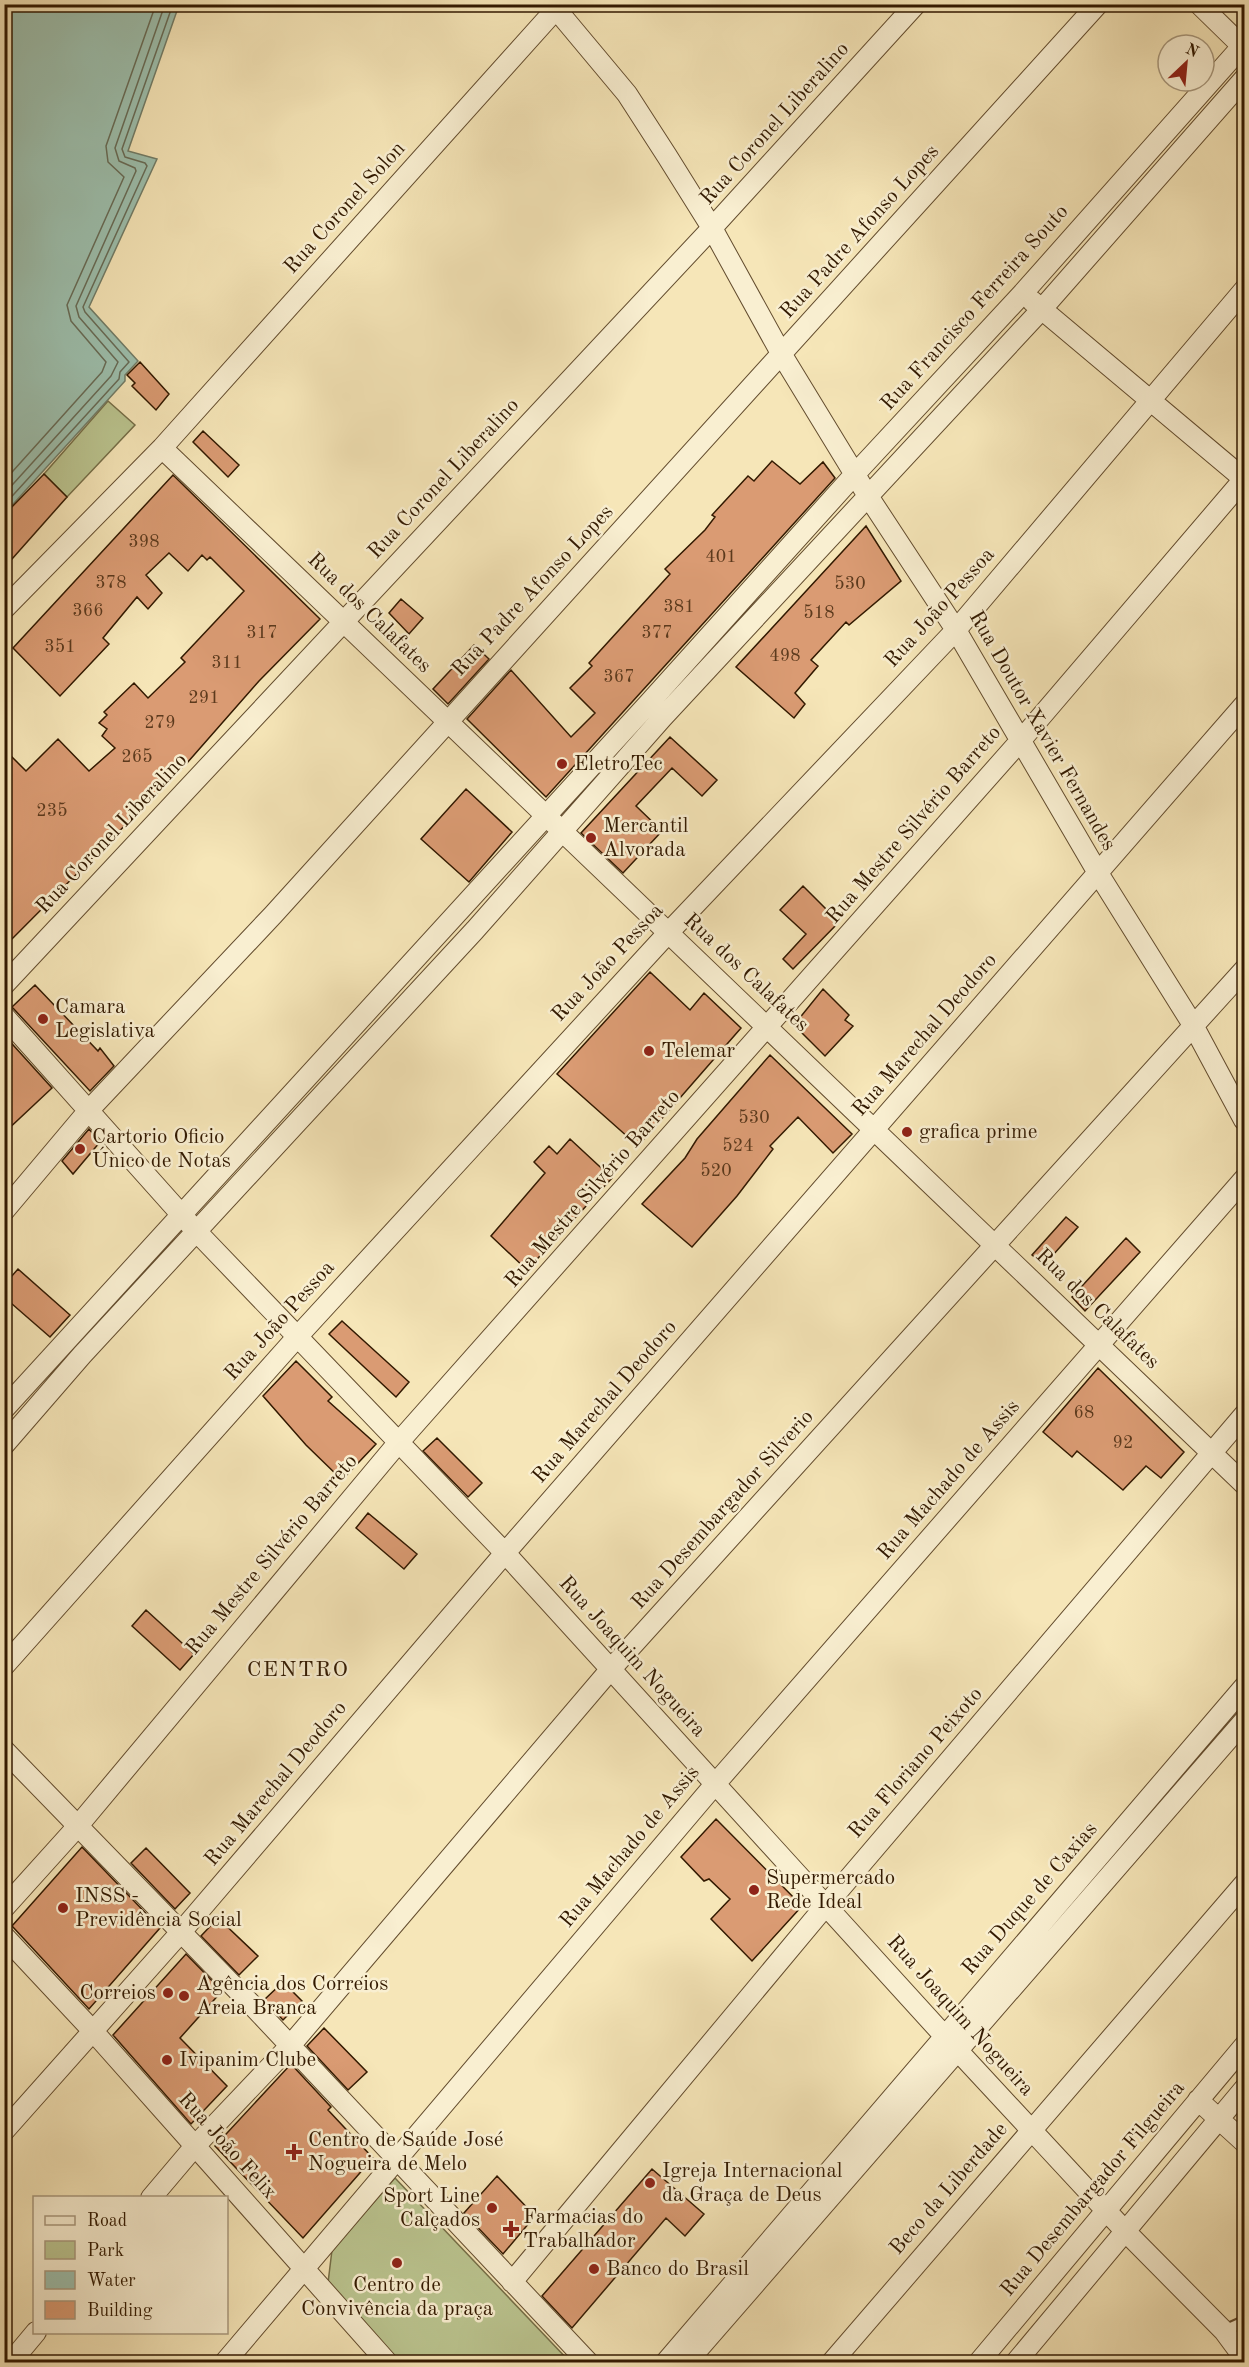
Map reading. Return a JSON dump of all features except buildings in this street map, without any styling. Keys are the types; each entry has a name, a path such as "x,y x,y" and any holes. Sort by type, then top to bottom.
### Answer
{"street":[{"name":"Rua Coronel Liberalino","path":"4,985 712,228 916,4"},
{"name":"Rua Padre Afonso Lopes","path":"4,1211 89,1110 265,924 1098,4"},
{"path":"1199,4 1244,46"},
{"name":"Rua Doutor Xavier Fernandes","path":"558,6 627,94 712,228 782,355 868,496 956,630 1098,873 1193,1025 1245,1120"},
{"name":"Rua Coronel Solon","path":"4,609 162,448 558,6"},
{"name":"Rua Francisco Ferreira Souto","path":"5,1445 104,1332 562,833 739,603 1023,293 1244,46"},
{"name":"Rua Francisco Ferreira Souto","path":"4,1409 545,815 755,618 1041,310 1245,80"},
{"name":"Rua João Pessoa","path":"4,1666 298,1336 668,933 956,630 1245,290"},
{"path":"1023,293 1244,479"},
{"name":"Rua dos Calafates","path":"162,448 562,833 769,1026 1245,1484"},
{"name":"Rua Mestre Silvério Barreto","path":"4,1908 77,1827 398,1443 1021,740 1244,479"},
{"path":"739,603 755,618"},
{"name":"Rua Marechal Deodoro","path":"4,2131 181,1932 505,1553 1245,705"},
{"name":"Rua Desembargador Silverio","path":"153,2196 195,2146 289,2047 610,1670 1245,970"},
{"path":"384,994 400,1011"},
{"name":"Rua Joaquim Nogueira","path":"4,1016 196,1231 505,1553 827,1904 959,2052 1126,2232 1224,2331 1245,2358"},
{"name":"Rua Machado de Assis","path":"225,2362 716,1783 1245,1179"},
{"path":"87,1318 104,1332"},
{"name":"Rua Floriano Peixoto","path":"512,2282 827,1904 1245,1415"},
{"name":"Rua Duque de Caxias","path":"666,2362 1245,1687"},
{"path":"687,2362 1245,1721"},
{"path":"4,1749 181,1932 588,2362"},
{"name":"Beco da Liberdade","path":"832,2362 1245,1884"},
{"name":"Rua João Felix","path":"4,1936 92,2030 387,2362"},
{"name":"Rua Desembargador Filgueira","path":"979,2362 1245,2046"},
{"path":"1016,2362 1245,2089"},
{"path":"1198,2100 1245,2142"},
{"path":"11,2362 34,2334"}],"lane":[{"path":"1224,2331 1245,2322"}],"green space":[{"path":"108,401 135,425 67,497 44,474"},
{"path":"395,2178 570,2362 398,2362 328,2283 332,2250"}],"water":[{"path":"5,4 179,5 128,151 157,159 89,307 138,361 125,375 125,381 5,513"}],"place":[{"name":"EletroTec","path":"562,764"},
{"name":"Mercantil Alvorada","path":"591,838"},
{"name":"Camara Legislativa","path":"43,1019"},
{"name":"Telemar","path":"649,1051"},
{"name":"grafica prime","path":"907,1132"},
{"name":"Cartorio Oficio Único de Notas","path":"80,1149"},
{"name":"Supermercado Rede Ideal","path":"754,1890"},
{"name":"INSS - Previdência Social","path":"63,1908"},
{"name":"Correios","path":"168,1993"},
{"name":"Agência dos Correios Areia Branca","path":"184,1996"},
{"name":"Ivipanim Clube","path":"167,2060"},
{"name":"Centro de Saúde José Nogueira de Melo","path":"294,2152"},
{"name":"Igreja Internacional da Graça de Deus","path":"650,2183"},
{"name":"Sport Line Calçados","path":"492,2208"},
{"name":"Farmacias do Trabalhador","path":"511,2229"},
{"name":"Centro de Convivência da praça","path":"397,2263"},
{"name":"Banco do Brasil","path":"594,2269"}],"district":[{"name":"CENTRO","path":"298,1670"}]}
